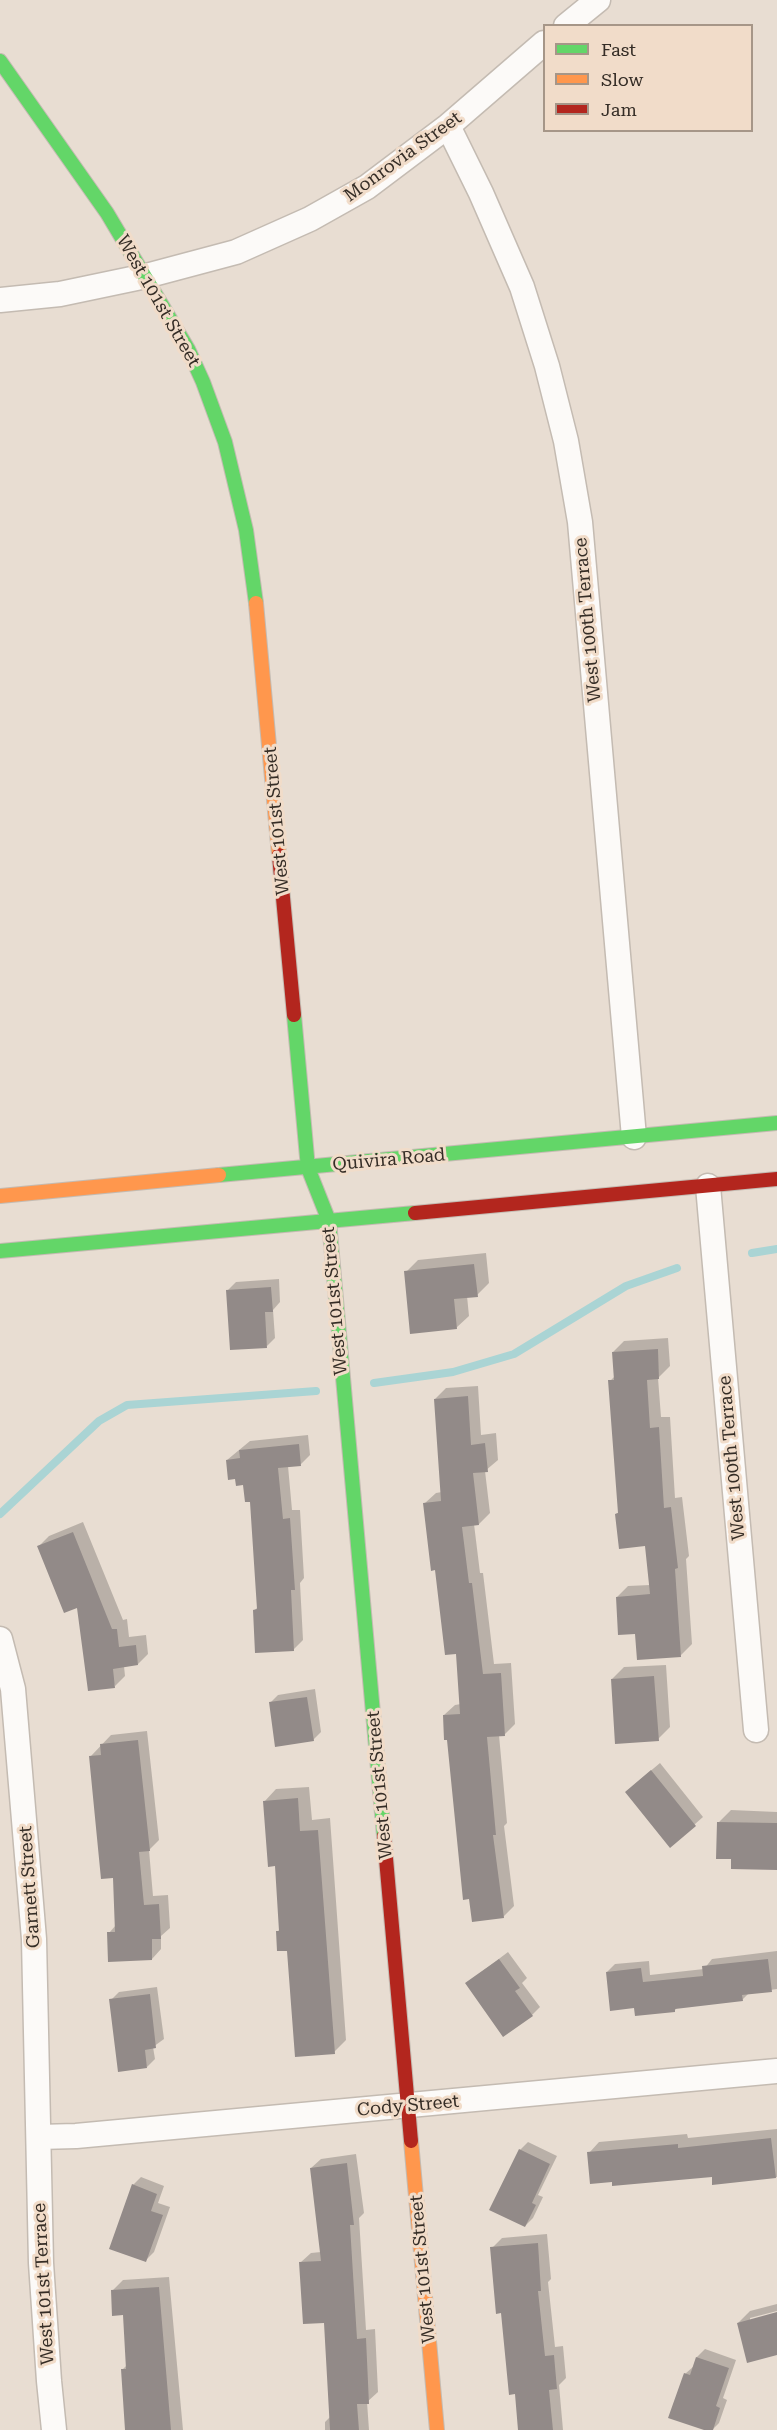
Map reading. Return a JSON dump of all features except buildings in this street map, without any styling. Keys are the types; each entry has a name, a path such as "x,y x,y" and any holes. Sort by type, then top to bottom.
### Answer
{"street":[{"path":"568,24 592,2"},
{"name":"Monrovia Street","path":"0,300 60,294 146,276 236,252 310,219 367,187 448,126 543,44"},
{"name":"West 101st Street","path":"0,62 107,213 188,349 225,442 246,530 254,584 308,1168 328,1221 437,2430"},
{"name":"West 100th Terrace","path":"448,126 481,193 522,287 547,366 566,441 580,522 634,1137"},
{"name":"Quivira Road","path":"0,1196 777,1123"},
{"path":"0,1251 777,1179"},
{"name":"West 100th Terrace","path":"708,1186 756,1730"},
{"name":"Garnett Street","path":"0,1639 13,1689 20,1755 34,1939 39,2137"},
{"name":"Cody Street","path":"39,2137 76,2136 777,2071"},
{"name":"West 101st Terrace","path":"39,2137 41,2263 48,2381 54,2430"}],"waterway":[{"path":"752,1253 777,1249"},
{"path":"374,1383 453,1372 514,1354 626,1286 677,1268"},
{"path":"0,1514 99,1421 127,1405 316,1391"}],"traffic: fast":[{"path":"0,61 107,213 188,349 225,442 246,530 256,603"},
{"path":"294,1015 308,1168 329,1221 384,1836"},
{"path":"219,1175 777,1123"},
{"path":"0,1251 415,1213"}],"traffic: slow":[{"path":"256,603 279,855"},
{"path":"0,1196 219,1175"},
{"path":"411,2141 437,2430"}],"traffic: jam":[{"path":"279,855 294,1015"},
{"path":"415,1213 777,1179"},
{"path":"384,1836 411,2141"}]}
